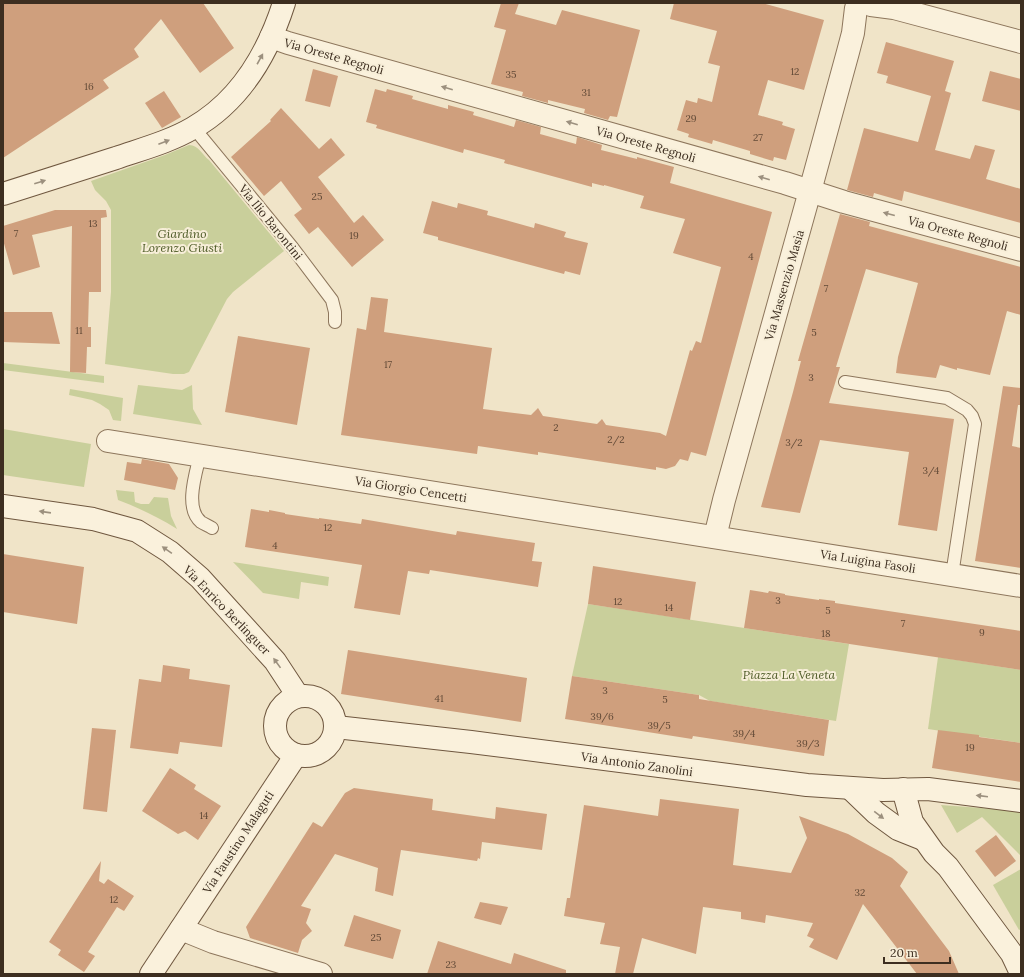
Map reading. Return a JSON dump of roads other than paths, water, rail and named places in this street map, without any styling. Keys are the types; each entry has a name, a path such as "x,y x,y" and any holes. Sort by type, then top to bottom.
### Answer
{"street":[{"path":"3,194 136,151 194,128 220,109 255,69 271,37 284,3"},
{"path":"870,6 1021,42"},
{"name":"Via Massenzio Masìa","path":"715,537 853,33 870,6"},
{"name":"Via Oreste Regnoli","path":"271,37 844,202 1021,250"},
{"name":"Via Giorgio Cencetti","path":"108,441 715,537"},
{"name":"Via Enrico Berlinguer","path":"3,506 93,519 137,531 163,548 200,578 275,661 298,696"},
{"name":"Via Luigina Fasoli","path":"715,537 1021,586"},
{"path":"298,696 314,696 327,705 332,711 336,727 334,736 322,751 314,755 296,755 287,750 280,743 276,734 276,715 282,706 289,700 298,696"},
{"name":"Via Antonio Zanolini","path":"336,727 471,742 799,784 851,789 928,789 1021,801"},
{"name":"Via Faustino Malaguti","path":"151,974 296,755"},
{"path":"851,789 876,813 898,829 923,839"},
{"path":"903,790 912,822 934,853 948,867 1012,954 1021,973"},
{"path":"181,929 213,942 321,974"}],"lane":[{"name":"Via Ilio Barontini","path":"194,128 292,247 332,300 335,312 335,322"},
{"path":"845,382 948,398 972,416 975,424 952,575"},
{"path":"200,455 192,500 194,512 200,521 212,528"}],"park label":[{"name":"Giardino Lorenzo Giusti","path":"182,240"},
{"name":"Piazza La Veneta","path":"789,674"}]}
